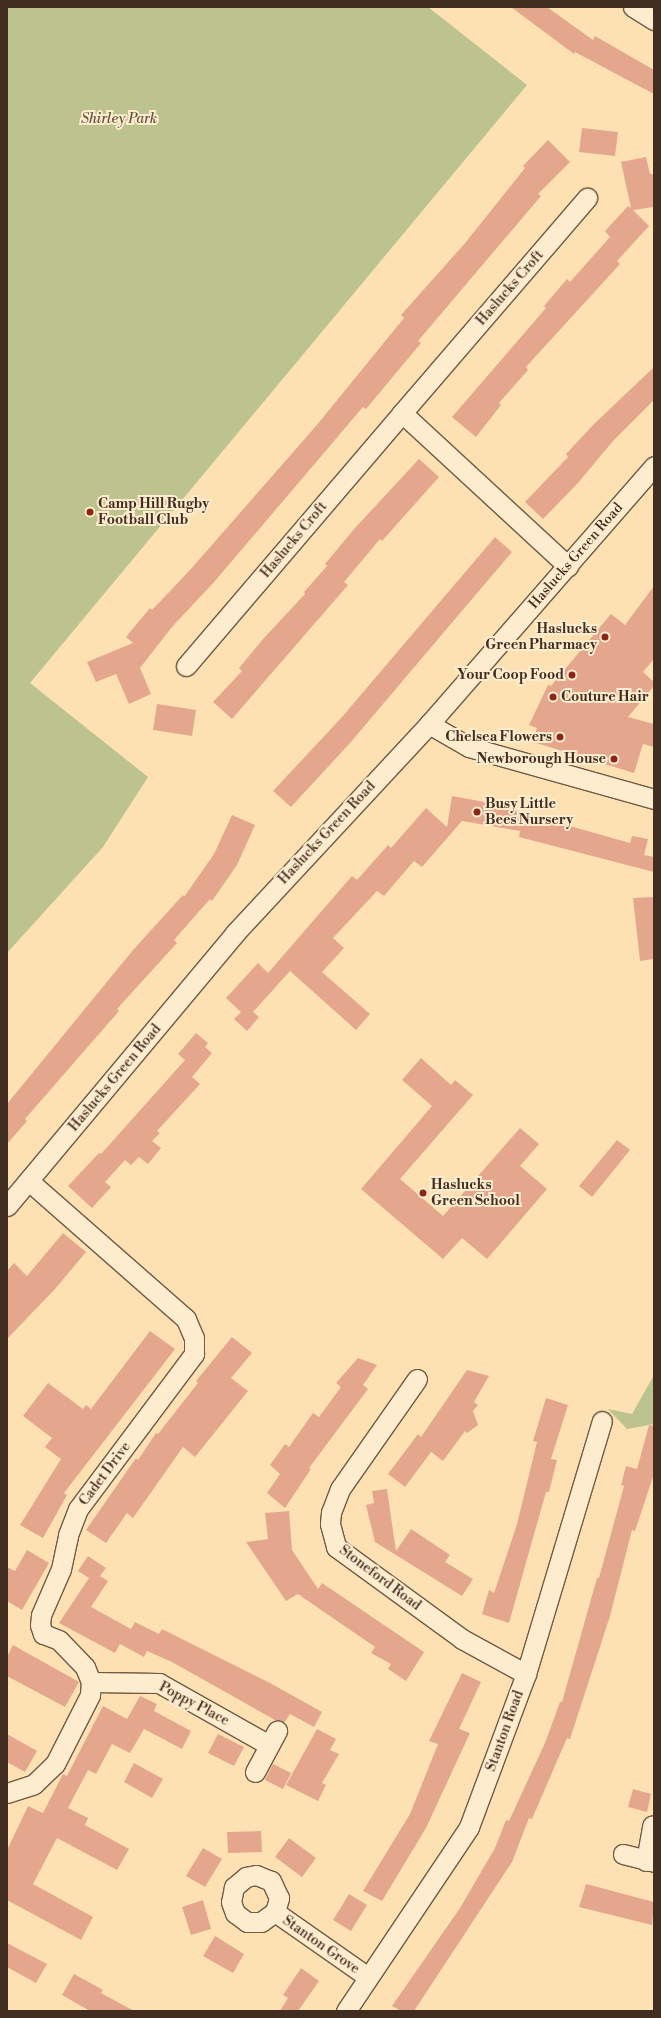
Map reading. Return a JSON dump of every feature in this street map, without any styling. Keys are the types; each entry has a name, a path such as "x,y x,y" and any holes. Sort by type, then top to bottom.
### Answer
{"street":[{"path":"633,7 654,20"},
{"name":"Haslucks Croft","path":"186,666 587,198"},
{"path":"402,414 568,566"},
{"name":"Haslucks Green Road","path":"7,1206 235,933 429,724 654,466"},
{"path":"429,724 469,747 654,799"},
{"name":"Cadet Drive","path":"29,1181 186,1319 194,1338 194,1354 78,1509 68,1535 61,1569 41,1615 40,1625 43,1634 59,1640 73,1652 85,1667 91,1682"},
{"name":"Stoneford Road","path":"417,1379 340,1489 331,1518 336,1547 462,1638 526,1674"},
{"name":"Stanton Road","path":"346,2011 469,1827 526,1674 602,1421"},
{"path":"7,1793 34,1784 55,1764 90,1695 91,1682"},
{"name":"Poppy Place","path":"91,1682 159,1683 273,1738 255,1772"},
{"path":"623,1854 650,1862 652,1826"},
{"name":"Stanton Grove","path":"274,1912 368,1977"}],"green space":[{"name":"Camp Hill Rugby Football Club","path":"7,7 428,7 527,85 30,683 148,777 103,847 7,953"},
{"path":"654,1375 654,1424 627,1429 608,1409 632,1414"}],"building":[{"path":"511,7 547,7 593,40 595,36 654,70 654,94 575,52 574,54"},
{"path":"582,128 618,132 615,156 579,152"},
{"path":"548,140 570,162 538,194 541,196 418,341 421,343 366,409 363,407 215,581 172,627 140,668 151,694 129,704 116,674 96,682 87,662 133,643 126,637 150,608 152,610 190,570 316,426 404,318 401,315 466,242 525,168 523,166"},
{"path":"646,157 650,174 654,174 654,207 633,210 649,226 617,261 620,264 526,367 528,370 499,403 501,405 476,437 452,417 546,308 544,306 567,279 570,282 610,237 605,231 628,206 631,208 621,162"},
{"path":"654,367 654,400 613,441 578,483 543,519 525,502 568,457 566,454 594,424"},
{"path":"419,459 439,477 382,541 380,539 344,582 348,585 232,719 213,702 242,671 239,668 263,639 305,594 304,592 327,566 325,564 355,528"},
{"path":"495,537 512,552 350,743 291,807 273,791 342,717"},
{"path":"654,586 654,659 643,672 654,682 654,686 628,717 654,724 654,747 643,744 634,773 533,742 537,728 529,725 548,685 551,686 611,614 625,625"},
{"path":"157,704 196,710 192,736 153,730"},
{"path":"452,796 506,806 506,808 630,843 632,836 648,839 644,855 654,857 654,872 519,837 520,831 462,821 422,867 414,861 384,896 377,891 333,938 344,948 322,972 370,1014 356,1030 290,971 253,1012 259,1017 247,1031 234,1019 241,1012 226,998 258,963 268,973 352,876 357,880 388,845 391,848 426,808 447,827"},
{"path":"232,815 255,825 237,865 212,901 210,899 174,940 177,943 117,1009 119,1011 25,1119 27,1121 7,1144 7,1104 133,950 183,895 184,897 214,854"},
{"path":"654,897 654,959 640,961 633,898"},
{"path":"196,1033 208,1043 205,1047 212,1053 192,1077 200,1084 157,1131 160,1133 152,1141 161,1148 148,1164 139,1157 131,1165 125,1160 105,1182 111,1187 92,1208 68,1186 99,1153 101,1154 185,1060 178,1054"},
{"path":"421,1058 451,1085 455,1080 473,1095 400,1179 443,1216 520,1128 539,1144 520,1166 547,1189 487,1259 462,1238 443,1259 361,1189 432,1106 402,1080"},
{"path":"617,1140 630,1150 592,1197 579,1186"},
{"path":"63,1233 86,1252 55,1289 7,1339 7,1271 14,1263 27,1276"},
{"path":"150,1331 175,1349 64,1493 67,1495 43,1538 20,1525 61,1459 45,1447 52,1438 23,1416 48,1383 83,1409 86,1405 91,1409"},
{"path":"232,1337 252,1353 231,1378 248,1391 195,1457 183,1447 133,1518 127,1513 106,1543 86,1530 136,1458 138,1460 156,1433 158,1434 198,1383 196,1381"},
{"path":"358,1358 377,1365 363,1385 368,1389 309,1468 311,1469 285,1508 267,1493 280,1474 270,1465 285,1444 289,1447 313,1413 319,1417 341,1387 336,1383"},
{"path":"467,1370 489,1376 474,1402 478,1405 473,1411 478,1425 467,1433 465,1431 443,1461 431,1452 405,1487 388,1474 418,1434 421,1437"},
{"path":"546,1398 568,1405 551,1459 557,1460 549,1492 546,1492 509,1623 482,1614 489,1590 494,1593 517,1524 537,1442 533,1441"},
{"path":"649,1425 654,1426 654,1474 635,1531 632,1530 610,1616 570,1739 567,1738 532,1819 529,1818 512,1862 414,2011 401,2011 392,2006 460,1908 495,1848 506,1820 509,1821 545,1743 560,1702 562,1702 597,1578 599,1578 624,1486 621,1485 626,1466 637,1469"},
{"path":"387,1489 396,1551 411,1529 450,1555 445,1562 473,1579 462,1596 375,1542 366,1505 374,1503 372,1491"},
{"path":"289,1511 292,1550 318,1589 322,1583 424,1652 406,1681 388,1669 391,1664 371,1653 375,1647 298,1594 286,1601 246,1542 268,1539 265,1513"},
{"path":"27,1550 49,1563 22,1610 7,1601 7,1567 15,1571"},
{"path":"88,1556 106,1568 100,1576 108,1581 91,1607 131,1629 135,1622 159,1634 162,1629 270,1683 322,1712 314,1727 290,1714 284,1723 275,1720 172,1662 147,1651 144,1657 120,1644 115,1653 59,1623 89,1578 78,1571"},
{"path":"13,1645 79,1682 65,1707 7,1676 7,1657"},
{"path":"462,1673 481,1682 459,1729 470,1733 426,1828 382,1901 363,1891 410,1814 438,1744 429,1741"},
{"path":"140,1696 157,1704 154,1711 191,1731 182,1749 144,1729 130,1753 112,1744 96,1774 88,1770 68,1808 88,1818 85,1825 129,1849 117,1870 57,1838 33,1884 93,1917 81,1940 7,1900 7,1850 28,1806 43,1813 63,1774 67,1776 103,1706 127,1719"},
{"path":"317,1729 336,1739 330,1750 339,1754 322,1783 326,1785 318,1801 286,1785"},
{"path":"7,1734 37,1751 25,1772 7,1762"},
{"path":"218,1734 244,1747 234,1766 208,1753"},
{"path":"134,1763 163,1779 152,1798 124,1782"},
{"path":"273,1764 291,1773 283,1789 265,1780"},
{"path":"633,1789 651,1794 647,1812 628,1807"},
{"path":"261,1831 262,1852 228,1853 227,1832"},
{"path":"289,1838 316,1858 302,1877 275,1857"},
{"path":"203,1848 222,1859 205,1887 186,1876"},
{"path":"586,1884 654,1902 652,1925 579,1907"},
{"path":"349,1894 367,1905 351,1931 333,1920"},
{"path":"203,1900 211,1929 191,1935 182,1907"},
{"path":"215,1936 244,1954 233,1973 203,1956"},
{"path":"7,1943 47,1964 36,1983 7,1967"},
{"path":"301,1968 319,1981 298,2011 280,2011 288,1998 283,1995"},
{"path":"74,1974 103,1990 101,1993 134,2011 90,2011 62,1995"}],"place":[{"name":"Camp Hill Rugby Football Club","path":"90,512"},
{"name":"Haslucks Green Pharmacy","path":"605,637"},
{"name":"Your Coop Food","path":"572,675"},
{"name":"Couture Hair","path":"553,697"},
{"name":"Chelsea Flowers","path":"560,737"},
{"name":"Newborough House","path":"614,759"},
{"name":"Busy Little Bees Nursery","path":"477,812"},
{"name":"Haslucks Green School","path":"423,1193"}],"park label":[{"name":"Shirley Park","path":"119,119"}]}
